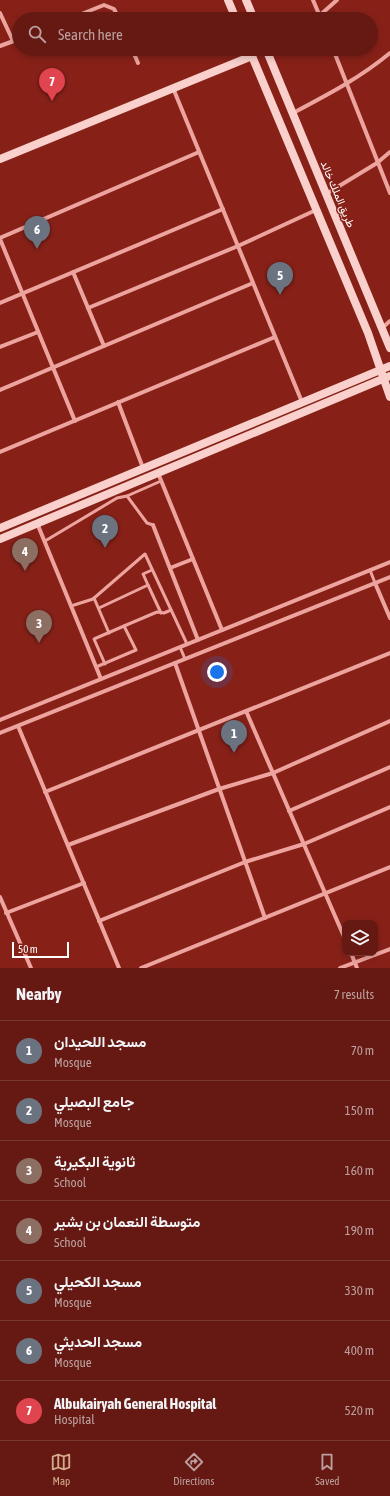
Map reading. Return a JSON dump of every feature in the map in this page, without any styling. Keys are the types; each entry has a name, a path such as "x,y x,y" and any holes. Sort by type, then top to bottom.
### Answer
{"street":[{"path":"228,0 233,12"},
{"path":"246,0 251,12"},
{"path":"313,0 318,12"},
{"path":"325,12 337,0"},
{"path":"86,12 104,5 114,9 116,12"},
{"path":"0,14 12,39"},
{"path":"0,46 12,41"},
{"path":"293,113 348,84 390,53"},
{"path":"135,56 138,64"},
{"path":"0,159 173,88 243,56"},
{"path":"251,56 368,333 380,370 387,377 390,397"},
{"name":"طريق الملك خالد","path":"269,56 390,348"},
{"path":"336,56 390,193"},
{"path":"173,88 302,402"},
{"path":"75,421 0,238 199,152"},
{"path":"326,194 377,163 390,152"},
{"path":"0,303 223,209"},
{"path":"88,308 238,246 316,210"},
{"path":"73,272 104,346"},
{"path":"0,390 253,283"},
{"path":"382,328 390,321"},
{"path":"0,347 38,332"},
{"path":"0,452 275,337"},
{"path":"0,528 390,366"},
{"path":"0,539 88,502 160,477 387,377"},
{"path":"118,402 143,468"},
{"path":"160,477 222,630"},
{"path":"38,524 101,679"},
{"path":"153,525 198,640"},
{"path":"170,568 193,559"},
{"path":"0,720 390,562"},
{"path":"0,733 390,577"},
{"path":"375,583 390,618"},
{"path":"46,792 390,653"},
{"path":"175,663 218,789 265,918"},
{"path":"246,711 342,932"},
{"path":"68,845 218,789 273,773 390,721"},
{"path":"18,726 119,968"},
{"path":"289,811 390,767"},
{"path":"99,921 245,862 304,844 390,807"},
{"path":"141,968 390,867"},
{"path":"6,912 84,883"},
{"path":"0,897 31,968"},
{"path":"340,968 390,949"},
{"path":"352,956 358,968"}],"lane":[{"path":"45,541 117,498 127,496 160,477"},
{"path":"84,493 88,502"},
{"path":"127,496 148,522 153,525"},
{"path":"71,606 94,598 145,554 187,644"},
{"path":"152,570 143,574 161,613"},
{"path":"370,570 375,583"},
{"path":"99,608 148,585"},
{"path":"94,598 109,633"},
{"path":"105,664 94,639 157,612 161,613 171,610"},
{"path":"96,667 136,650 124,626"},
{"path":"180,647 186,659"}],"place":[{"name":"Albukairyah General Hospital","path":"52,101"},
{"name":"مسجد الحديثي","path":"37,249"},
{"name":"مسجد الكحيلي","path":"280,295"},
{"name":"جامع البصيلي","path":"105,548"},
{"name":"متوسطة النعمان بن بشير","path":"25,571"},
{"name":"ثانوية البكيرية","path":"39,643"},
{"name":"مسجد اللحيدان","path":"234,753"}]}
